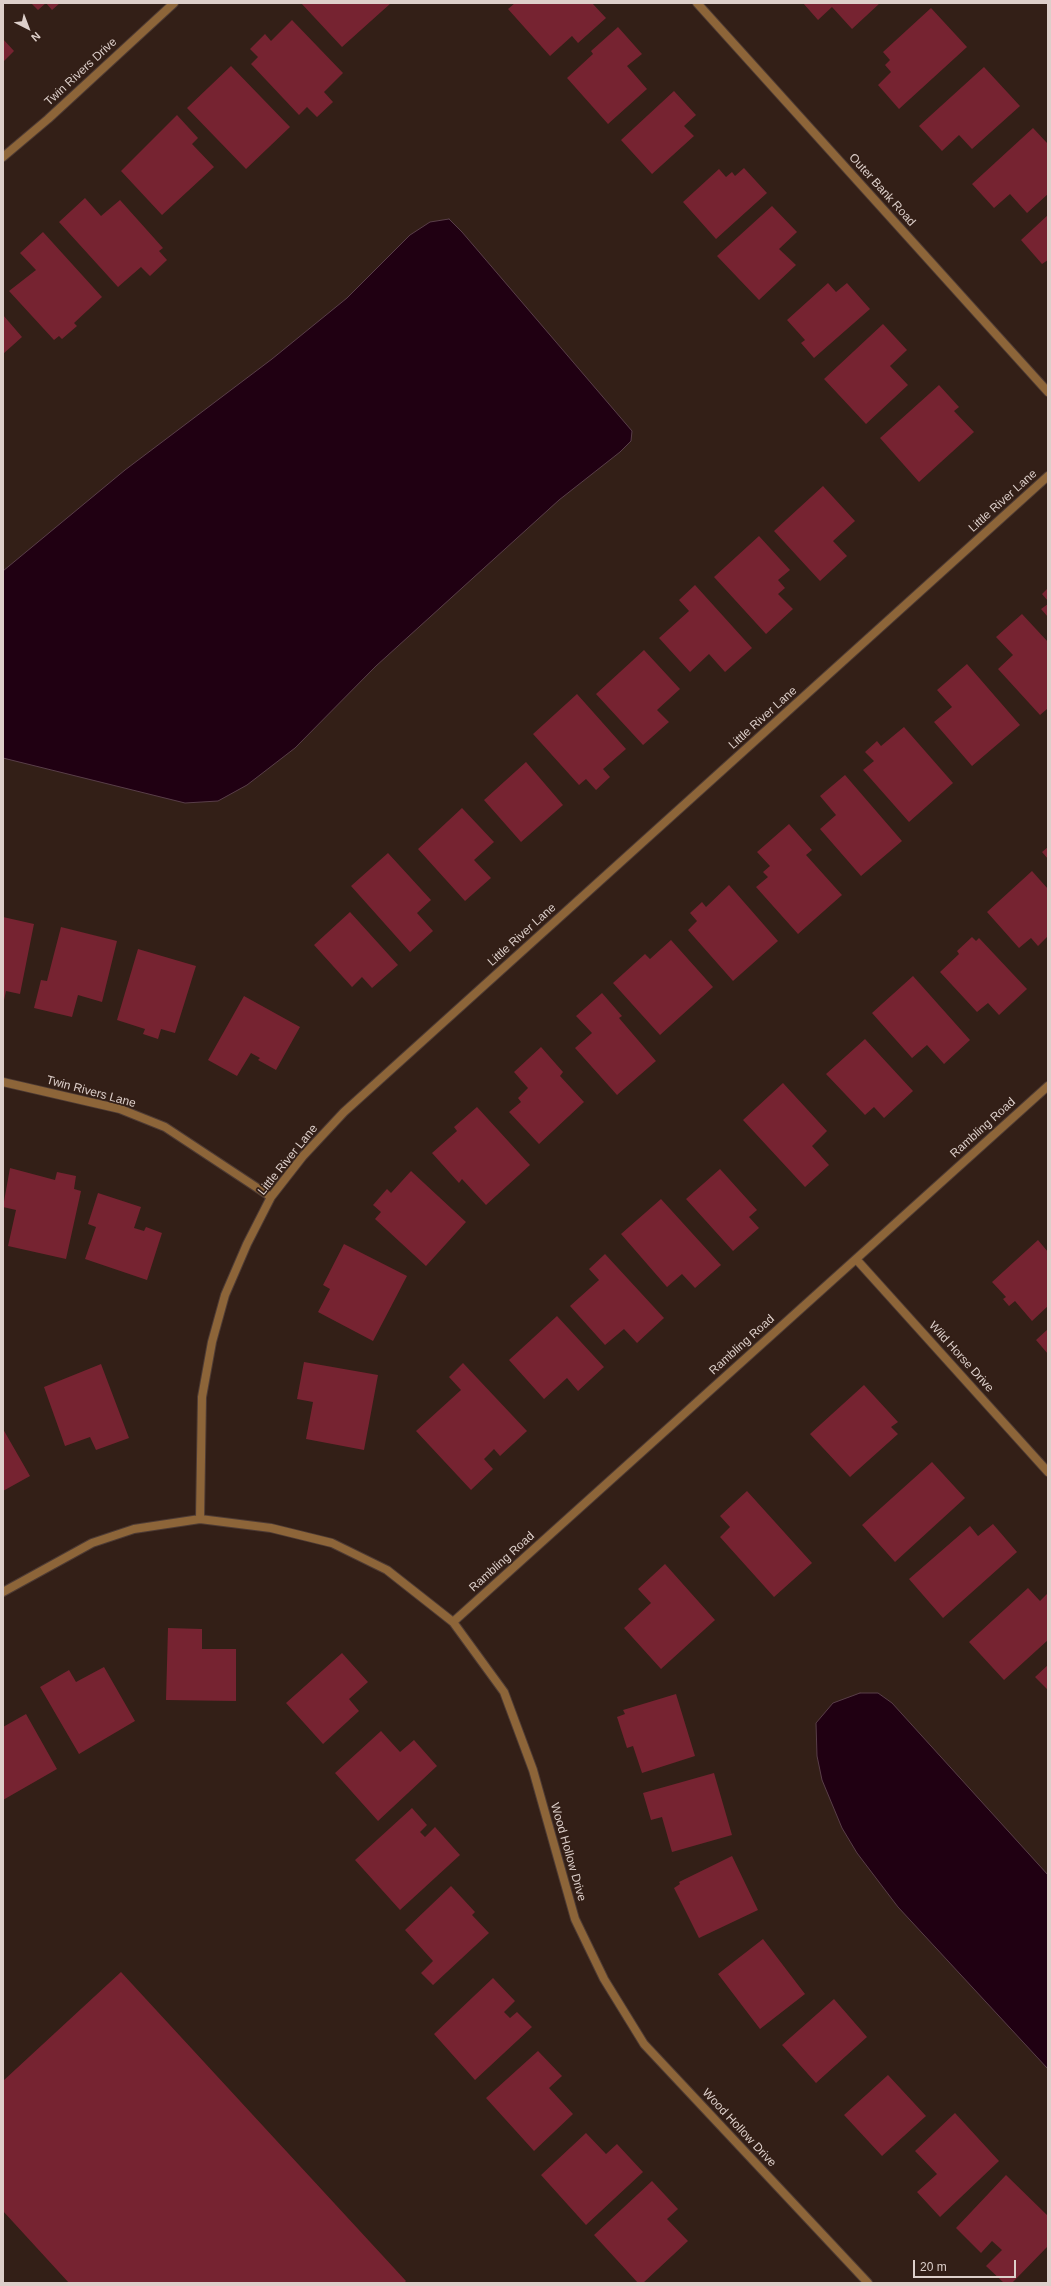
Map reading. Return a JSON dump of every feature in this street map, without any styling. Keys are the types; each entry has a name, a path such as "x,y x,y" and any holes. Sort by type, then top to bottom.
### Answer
{"street":[{"name":"Twin Rivers Drive","path":"3,157 48,119 174,3"},
{"name":"Outer Bank Road","path":"698,3 1048,392"},
{"name":"Little River Lane","path":"200,1519 202,1397 212,1342 225,1295 247,1244 271,1197 303,1156 344,1112 1048,476"},
{"name":"Twin Rivers Lane","path":"3,1082 120,1109 165,1127 271,1197"},
{"name":"Rambling Road","path":"453,1622 1048,1086"},
{"name":"Wild Horse Drive","path":"856,1259 1048,1472"},
{"name":"Wood Hollow Drive","path":"3,1592 92,1543 134,1529 200,1519 271,1528 332,1543 387,1570 453,1622 504,1692 533,1770 575,1919 604,1979 644,2044 868,2283"}],"shaded area":[{"path":"449,219 462,232 632,431 631,441 620,452 559,500 376,666 295,748 247,785 218,801 185,803 3,758 3,571 125,470 272,359 347,298 410,235 430,222"},
{"path":"860,1693 878,1693 892,1703 1048,1875 1048,2069 898,1907 857,1853 842,1828 822,1780 817,1756 816,1723 833,1703"}],"building":[{"path":"31,3 46,3 38,10"},
{"path":"46,3 60,3 52,10"},
{"path":"301,3 391,3 342,47"},
{"path":"515,3 592,3 606,18 578,43 572,36 550,56 508,9"},
{"path":"803,3 880,3 852,29 832,7 818,20"},
{"path":"931,8 967,47 899,109 878,85 891,72 885,65 890,60 883,52"},
{"path":"292,20 343,73 324,92 333,102 317,117 307,107 299,115 251,64 258,57 250,49 265,34 271,41"},
{"path":"618,27 642,54 627,66 647,89 608,124 567,78 593,54 591,51"},
{"path":"3,39 14,51 3,62"},
{"path":"231,66 290,127 246,169 187,108"},
{"path":"984,67 1020,106 972,149 959,135 942,151 919,126"},
{"path":"674,91 696,115 684,126 694,136 652,174 621,140"},
{"path":"177,115 198,138 192,144 214,167 162,215 121,171"},
{"path":"1033,128 1048,144 1048,194 1027,213 1010,194 994,208 972,184"},
{"path":"744,168 767,193 716,239 683,202 719,169 726,177 732,172 735,176"},
{"path":"85,198 101,216 120,200 163,248 159,251 167,260 150,276 141,267 118,287 59,222"},
{"path":"772,206 797,232 779,249 796,265 759,300 717,256"},
{"path":"1048,215 1048,260 1042,264 1021,240"},
{"path":"43,232 102,297 74,323 77,326 62,339 59,336 54,340 9,291 36,270 20,253"},
{"path":"828,283 836,292 847,283 870,309 814,358 801,343 805,340 787,320"},
{"path":"3,315 22,337 3,354"},
{"path":"883,324 907,350 890,366 908,385 866,424 824,379"},
{"path":"939,385 959,407 954,411 974,432 919,482 880,438"},
{"path":"823,486 855,521 833,541 847,556 820,581 774,531"},
{"path":"759,536 790,570 778,580 785,588 778,594 793,609 766,634 714,577"},
{"path":"695,585 752,648 725,672 709,654 690,672 659,638 689,611 679,600"},
{"path":"1048,588 1048,601 1042,594"},
{"path":"1048,604 1048,617 1041,609"},
{"path":"1022,614 1048,642 1048,710 1047,709 1040,715 998,669 1013,655 996,637"},
{"path":"644,650 680,689 657,710 669,722 643,745 596,694"},
{"path":"967,664 1020,725 972,766 934,722 952,707 937,690"},
{"path":"577,694 626,749 603,769 610,777 596,790 586,779 579,785 533,734"},
{"path":"904,727 953,783 909,822 863,770 874,761 865,752 877,741 881,746"},
{"path":"526,762 563,805 521,842 484,800"},
{"path":"845,775 902,841 861,876 820,829 836,815 820,796"},
{"path":"462,808 494,842 474,860 491,878 465,901 418,849"},
{"path":"789,824 812,850 806,855 842,895 798,934 756,887 768,877 763,872 770,866 757,852"},
{"path":"1048,847 1048,859 1042,852"},
{"path":"388,853 431,900 417,913 433,931 410,952 351,886"},
{"path":"1032,871 1048,889 1048,939 1047,937 1038,946 1031,938 1019,948 987,912"},
{"path":"729,885 778,941 733,981 688,930 697,921 690,913 702,902 706,907"},
{"path":"350,912 398,965 372,988 362,977 352,987 314,945"},
{"path":"3,917 34,924 20,994 6,991 4,1000"},
{"path":"61,927 117,941 102,1002 78,995 72,1017 34,1008 41,980 47,981"},
{"path":"972,937 976,941 979,938 1027,989 999,1015 988,1003 977,1012 940,972 959,954 957,951"},
{"path":"671,940 713,987 660,1035 613,983 645,954 650,959"},
{"path":"138,949 196,966 175,1033 161,1029 158,1039 143,1034 145,1029 117,1020"},
{"path":"913,976 970,1040 944,1064 927,1045 912,1058 872,1013"},
{"path":"602,993 622,1016 619,1018 656,1061 617,1095 575,1048 592,1033 576,1016"},
{"path":"244,996 300,1027 276,1070 258,1060 260,1058 251,1053 237,1076 208,1060"},
{"path":"865,1039 913,1091 884,1118 874,1107 865,1115 826,1074"},
{"path":"541,1047 563,1072 560,1076 584,1102 539,1144 509,1112 521,1102 518,1098 528,1088 514,1072"},
{"path":"783,1083 827,1131 812,1146 829,1165 805,1187 743,1120"},
{"path":"477,1107 530,1165 486,1205 462,1179 459,1183 432,1153 457,1131 454,1127"},
{"path":"10,1168 55,1180 57,1172 76,1176 74,1189 81,1191 66,1259 8,1246 16,1210 3,1207"},
{"path":"720,1169 757,1210 749,1217 759,1228 733,1251 686,1199"},
{"path":"411,1171 466,1222 426,1266 375,1219 381,1212 373,1205 387,1189 391,1193"},
{"path":"98,1193 141,1207 134,1228 144,1231 146,1227 162,1233 147,1280 85,1259 96,1227 88,1224"},
{"path":"661,1199 721,1265 695,1288 682,1274 667,1287 621,1234"},
{"path":"1038,1240 1048,1252 1048,1306 1032,1321 1015,1301 1009,1306 1003,1299 1006,1297 992,1282"},
{"path":"344,1244 407,1276 373,1341 318,1312 330,1289 323,1285"},
{"path":"605,1254 664,1318 637,1343 624,1329 605,1345 570,1306 599,1280 589,1269"},
{"path":"557,1316 604,1367 578,1391 567,1378 544,1399 509,1360"},
{"path":"1048,1329 1048,1354 1036,1340"},
{"path":"304,1362 378,1375 364,1450 306,1439 313,1402 297,1399"},
{"path":"463,1363 527,1431 500,1456 494,1449 484,1459 493,1469 471,1490 416,1431 461,1390 449,1377"},
{"path":"101,1364 129,1438 96,1450 90,1437 65,1446 44,1387"},
{"path":"864,1385 898,1422 891,1427 898,1434 850,1477 810,1434"},
{"path":"3,1429 30,1476 3,1491"},
{"path":"932,1462 965,1498 895,1562 862,1525"},
{"path":"747,1491 812,1563 774,1597 720,1537 730,1527 720,1516"},
{"path":"993,1524 1017,1552 943,1618 909,1579 970,1526 978,1536"},
{"path":"665,1564 715,1620 661,1669 624,1628 651,1603 638,1589"},
{"path":"1028,1588 1040,1601 1048,1593 1048,1640 1004,1680 969,1642"},
{"path":"168,1628 202,1629 202,1649 236,1649 236,1701 166,1700"},
{"path":"342,1653 368,1682 349,1699 359,1711 323,1744 286,1703"},
{"path":"1048,1665 1048,1690 1035,1677"},
{"path":"104,1667 135,1721 79,1754 40,1687 69,1670 76,1682"},
{"path":"676,1694 695,1756 642,1773 633,1746 627,1748 617,1717 625,1714 623,1710"},
{"path":"26,1714 57,1769 3,1800 3,1727"},
{"path":"381,1731 400,1752 414,1740 437,1766 378,1821 335,1773"},
{"path":"714,1773 732,1835 672,1852 662,1817 651,1820 643,1793"},
{"path":"412,1808 427,1825 420,1832 425,1837 435,1827 460,1855 400,1910 355,1860"},
{"path":"732,1856 758,1910 699,1938 674,1888 680,1884 679,1882"},
{"path":"451,1886 475,1912 472,1915 489,1933 433,1985 421,1973 433,1961 405,1930"},
{"path":"763,1939 805,1994 760,2029 718,1974"},
{"path":"121,1972 406,2281 404,2283 69,2283 3,2211 3,2081"},
{"path":"493,1978 515,2001 504,2012 510,2018 517,2012 532,2027 475,2080 434,2034"},
{"path":"834,1999 867,2037 816,2083 782,2045"},
{"path":"538,2051 562,2076 549,2088 573,2114 534,2151 486,2098"},
{"path":"888,2075 926,2116 882,2156 844,2115"},
{"path":"955,2113 999,2161 940,2217 917,2192 937,2174 915,2151"},
{"path":"586,2133 606,2154 617,2144 643,2172 586,2225 541,2175"},
{"path":"1006,2175 1048,2216 1048,2246 1012,2283 1004,2283 986,2266 1002,2250 992,2241 981,2253 956,2228"},
{"path":"652,2181 678,2209 667,2219 688,2241 643,2283 638,2283 594,2235"}]}
